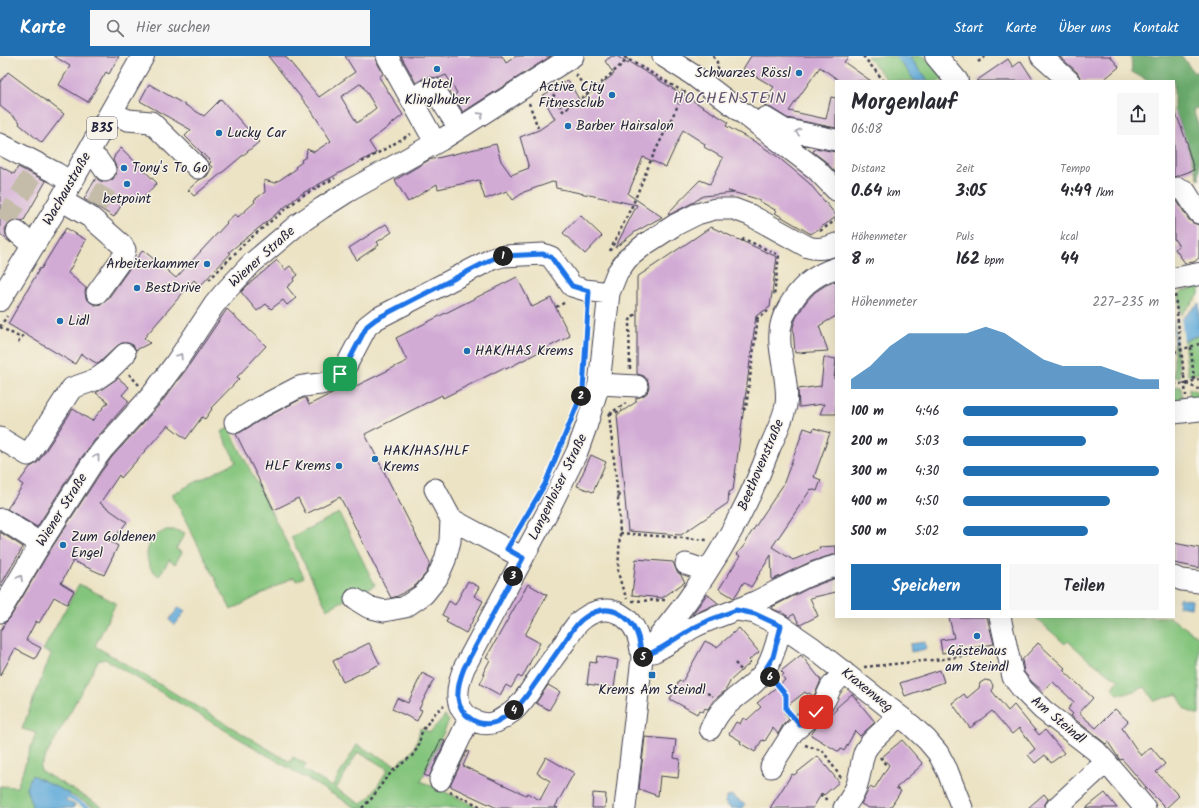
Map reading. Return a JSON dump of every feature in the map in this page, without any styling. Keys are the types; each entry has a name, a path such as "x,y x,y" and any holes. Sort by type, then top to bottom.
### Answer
{"main road":[{"name":"Wachaustraße","path":"0,300 66,191 143,56"},
{"path":"936,56 956,80"},
{"path":"1175,286 1199,274"}],"street":[{"path":"387,56 436,142"},
{"path":"663,56 693,75 816,169 835,189"},
{"path":"1041,56 1068,80"},
{"name":"Wiener Straße","path":"0,612 91,465 151,396 200,324 228,289 251,264 297,225 347,192 459,128 575,65"},
{"path":"411,99 429,89 434,89 459,128"},
{"path":"710,89 729,94 782,129 835,140"},
{"path":"111,113 128,120 151,122 198,168"},
{"path":"0,144 20,154 36,168 56,173 66,191 93,211 122,244 125,250 123,257 97,293"},
{"path":"88,153 98,160 106,170"},
{"path":"1175,189 1178,188 1185,191 1199,212"},
{"name":"Langenloiser Straße","path":"458,699 458,684 464,668 548,511 577,452 599,384 609,293 617,273 627,259 644,245 675,225 697,214 715,209 734,209 750,215 808,247 818,250 829,248 835,245"},
{"path":"17,232 33,246"},
{"path":"235,422 299,387 322,384 340,374 345,368 367,326 376,319 492,259 503,256 543,254 551,257 572,286 589,291 609,293"},
{"name":"Beethovenstraße","path":"642,658 687,601 741,514 760,475 786,406 780,336 782,320 799,290 813,279 835,268"},
{"path":"0,438 28,455 72,388 95,380 108,371 126,364"},
{"path":"599,384 633,386"},
{"path":"1175,412 1199,410"},
{"path":"355,599 368,607 384,611 405,607 424,594 437,578 445,560 450,541 451,519 435,489"},
{"path":"451,519 523,558"},
{"path":"2,520 41,544"},
{"path":"686,564 707,571"},
{"path":"642,658 661,648 681,643 705,622 736,610 810,575 835,566"},
{"path":"1175,577 1182,580 1199,582"},
{"path":"458,699 461,710 469,719 482,723 496,722 523,702 571,632 583,618 598,610 614,610 626,617 635,629 640,642 642,658 625,808"},
{"name":"Kraxenweg","path":"736,610 755,614 781,626 844,672 927,740 938,753 947,770 962,808"},
{"name":"Am Steindl","path":"1000,618 1013,677 1022,690 1043,710 1096,751 1145,808"},
{"path":"710,730 719,714 725,707 752,684 765,670 773,657 781,626"},
{"path":"771,767 787,741 797,728 816,712 825,700 831,687 844,672"},
{"path":"844,808 854,794 865,751 869,744 898,715"},
{"path":"440,780 469,719"},
{"path":"1056,808 1106,762"}],"path":[{"path":"615,240 634,204 651,160 685,92 624,56"},
{"path":"863,56 883,80"},
{"path":"978,62 986,56"},
{"path":"550,88 563,111 595,88 628,59"},
{"path":"575,65 588,93"},
{"path":"528,101 538,128"},
{"path":"819,232 835,221"},
{"path":"742,241 744,239 779,255 774,302"},
{"path":"587,321 589,291"},
{"path":"1175,296 1185,384"},
{"path":"744,410 746,408 757,318 770,310"},
{"path":"622,410 615,414 609,414 630,401 633,386 629,322 637,313"},
{"path":"0,327 21,338"},
{"path":"18,343 24,333"},
{"path":"1175,352 1199,344"},
{"path":"1191,347 1194,381"},
{"path":"126,364 140,387"},
{"path":"1175,384 1185,384 1199,379"},
{"path":"1185,384 1199,389"},
{"path":"609,418 618,496 620,533 618,572 626,596"},
{"path":"618,496 624,492"},
{"path":"620,533 707,540"},
{"path":"628,602 637,600 667,600"},
{"path":"844,672 868,667 1007,650"},
{"path":"765,670 786,695 786,709 804,744 823,751 839,776 856,787"},
{"path":"362,808 372,798 386,778 412,756 419,744 422,731 432,717 444,706 458,699"},
{"path":"440,780 443,788 484,808"}],"green space":[{"path":"867,56 894,56 914,80 887,80"},
{"path":"909,56 924,56 946,80 927,80"},
{"path":"1131,56 1182,56 1194,73 1199,70 1199,108 1193,109 1199,128 1199,180 1178,118 1175,114 1175,80 1146,80 1132,72"},
{"path":"1199,287 1199,295 1181,315 1179,295 1182,291"},
{"path":"1199,335 1199,373 1188,376 1184,341"},
{"path":"1175,344 1176,344 1180,377 1175,377"},
{"path":"1175,386 1181,387 1183,404 1175,408"},
{"path":"1189,388 1199,392 1199,404 1190,402"},
{"path":"229,428 304,577 296,581 294,577 231,610 172,494 236,462 221,432"},
{"path":"339,513 375,585 327,609 291,537"},
{"path":"166,530 175,530 185,533 176,549 182,552 175,564 169,560 159,576 149,566 147,551 153,538"},
{"path":"79,584 116,603 95,646 290,762 293,757 306,764 303,769 332,787 357,745 396,765 413,750 420,728 430,732 445,716 449,721 421,781 480,808 356,808 105,659 98,661 40,767 41,771 104,808 97,808 33,776 26,788 33,808 0,808 0,786 17,787 36,733 22,729 51,654 43,650","holes":["358,752 388,769 371,796 361,804 336,789"]},
{"path":"1036,618 1170,618 1199,637 1199,715 1186,710 1177,694 1154,701 1145,687 1125,694 1118,694 1112,688 1119,680 1090,661 1068,641 1065,644"}],"water":[{"path":"894,56 909,56 927,80 914,80"},
{"path":"1199,303 1199,335 1175,344 1175,321 1182,319"},
{"path":"1179,598 1192,600 1191,608 1178,606"},
{"path":"179,607 185,611 175,625 169,620"},
{"path":"925,642 926,649 911,652 910,644"},
{"path":"32,775 70,794 66,801 75,805 73,808 33,808 26,788"},
{"path":"731,795 745,805 743,808 731,808 725,803 726,798"}],"pier":[{"path":"1181,316 1184,343 1177,346 1175,328 1175,319"}],"building":[{"path":"54,56 119,56 109,74 106,72 88,102 59,85 70,66"},
{"path":"268,56 285,56 319,97 355,72 345,56 375,56 383,74 379,77 403,115 369,142 376,153 301,194 229,252 231,253 200,286 194,280 144,338 150,343 136,350 133,345 122,343 98,364 81,354 75,364 8,324 40,268 41,269 66,228 86,240 68,273 86,288 86,298 95,305 102,304 107,300 143,250 176,278 227,223 226,222 235,214 238,217 255,202 254,200 265,192 264,180 275,183 296,169 295,167 306,157 307,149 314,152 331,141 311,110","holes":["361,83 376,108 357,123 341,97"]},
{"path":"401,56 502,56 506,63 516,56 551,56 463,112 453,96 457,93 446,75 439,78 424,78 416,83"},
{"path":"612,56 617,56 628,64 629,62 728,122 726,126 757,143 778,157 809,183 835,214 835,218 811,234 775,213 777,211 754,198 728,191 734,193 703,196 669,215 668,213 700,180 710,184 723,158 704,147 705,144 683,130 666,167 643,157 628,194 662,217 635,232 615,248 637,205 556,188 555,181 524,192 513,200 507,191 485,199 479,180 438,189 437,184 408,202 395,180 429,160 496,144 501,161 511,175 529,168 520,137 539,130 555,119 542,96 568,80 580,101 614,74 605,61"},
{"path":"751,56 849,56 844,62 870,80 839,80 820,67 789,111 826,119 831,97 835,98 835,128 787,118 771,108 764,106 771,97 768,95 774,87 743,69"},
{"path":"1059,56 1110,56 1119,67 1103,80 1081,80 1077,72"},
{"path":"1008,59 1013,67 1021,61 1033,80 977,80"},
{"path":"8,72 64,114 42,143 19,124 20,122 0,106 0,82"},
{"name":"Lucky Car","path":"149,84 204,116 221,99 259,142 194,196 188,190 199,180 207,176 212,167 209,164 211,162 185,136 191,130 140,101"},
{"path":"1175,111 1188,145 1187,146 1194,170 1175,177"},
{"path":"121,148 157,183 139,202 134,198 131,200 127,196 114,217 84,199 96,178 100,181 106,182 112,180 116,175 117,169 113,160"},
{"path":"815,148 835,152 835,172 825,161 813,152"},
{"path":"0,166 14,174 18,167 46,181 23,222 19,220 14,221 8,224 5,229 6,235 11,243 0,234"},
{"path":"1175,201 1177,201 1189,220 1199,225 1199,258 1194,262 1185,263 1175,249 1179,246 1175,240"},
{"path":"580,215 602,236 585,254 563,233"},
{"path":"386,224 392,232 377,242 379,245 357,260 349,248"},
{"path":"711,227 777,257 770,307 756,316 733,490 729,492 728,503 681,535 628,531 617,415 636,402 636,398 647,393 649,387 648,381 644,376 637,374 637,277"},
{"path":"277,260 285,270 290,266 298,275 287,287 296,298 287,305 283,300 271,309 266,304 257,311 241,292"},
{"path":"517,277 532,307 551,298 570,336 506,369 505,367 443,398 442,395 365,434 430,563 427,572 416,585 398,596 391,598 340,497 306,514 298,498 274,510 236,434 303,398 306,398 309,405 350,384 352,388 407,361 396,338"},
{"path":"835,281 835,317 819,326 828,351 795,353 793,327 796,318 806,302 815,292"},
{"path":"227,309 266,346 237,377 239,379 211,408 212,409 205,419 202,417 186,439 168,425 121,478 119,475 100,503 127,522 111,542 118,546 104,575 73,561 61,583 74,591 67,604 54,597 39,623 36,621 26,640 41,648 35,659 15,649 0,676 0,632 5,623 10,618 49,552 101,472 112,457 161,403 185,371"},
{"path":"824,357 835,359 835,414 820,414 824,404 799,407 798,389 821,386"},
{"path":"118,378 129,387 122,395 129,401 81,458 37,527 7,509 23,485 19,482 30,467 38,462 73,409 92,421 108,402 96,393"},
{"path":"804,428 813,431 814,428 830,433 814,477 821,480 817,491 811,489 772,547 793,560 820,549 819,547 835,546 835,554 810,562 772,580 771,555 751,587 744,582 734,598 719,589 740,556 737,554 746,543 745,542 783,485"},
{"path":"591,455 606,462 593,492 577,486"},
{"path":"0,532 23,547 0,586"},
{"path":"1175,543 1199,548 1199,568 1175,563"},
{"path":"636,559 673,562 677,572 685,582 662,598 632,595"},
{"path":"835,578 835,592 810,598 818,616 800,625 794,614 789,617 782,611 780,612 773,609 772,607 809,588"},
{"path":"468,581 479,587 474,596 483,601 466,633 446,622 448,618 442,615 449,601 455,605"},
{"path":"528,584 547,595 525,635 540,643 522,678 518,676 511,688 506,685 500,695 480,684 485,674 483,673 490,660 486,658"},
{"path":"707,594 718,603 692,615"},
{"path":"949,618 987,618 994,644 942,653 940,640 954,638"},
{"path":"739,628 759,652 749,660 751,662 730,681 725,691 713,701 708,709 705,708 703,712 699,710 697,714 670,699 679,681 682,682 705,641 717,647"},
{"path":"369,643 380,664 343,682 333,661"},
{"path":"1038,643 1065,668 1063,670 1093,698 1079,713 1096,728 1115,709 1128,721 1122,728 1141,756 1151,747 1165,764 1156,772 1179,796 1166,808 1145,787 1122,759 1120,760 1108,742 1106,744 1071,716 1073,714 1068,709 1074,702 1052,681 1043,691 1032,682 1024,672 1022,660"},
{"path":"801,655 821,680 815,694 813,696 805,692 783,709 785,712 784,713 789,719 783,725 778,734 773,728 765,741 762,740 755,752 729,734 736,722 740,724 743,718 747,720 761,707 757,703 785,680 782,676 784,674 781,671"},
{"path":"597,656 618,660 614,688 587,684 590,662 596,663"},
{"path":"940,670 944,682 905,696 900,683"},
{"path":"422,673 434,679 419,709 422,710 417,721 392,709 397,698 408,703"},
{"path":"985,680 990,681 993,685 992,691 1008,711 1014,705 1039,735 1045,730 1064,753 1051,763 1045,755 1035,763 1028,755 1035,749 1019,728 1012,734 992,711 970,728 952,703 964,694 967,698 979,688 980,683"},
{"path":"548,685 560,692 549,710 536,703"},
{"path":"852,694 875,722 860,736 855,731 844,751 841,749 839,752 811,735 815,729 837,709 836,708"},
{"path":"645,737 676,740 674,758 680,759 678,778 660,776 658,796 639,789"},
{"path":"441,739 445,741 429,777 424,775"},
{"path":"902,740 923,764 896,788 901,791 890,808 869,808 861,804 870,787 874,789 889,765 882,757"},
{"path":"467,751 469,752 463,766 540,800 550,781 537,773 546,757 574,773 555,807 558,808 497,808 450,786"},
{"path":"818,756 839,782 824,795 822,793 813,808 770,808 792,774 794,775"},
{"path":"593,793 606,794 605,808 592,808"},
{"path":"1105,793 1117,808 1086,808"},
{"path":"1044,794 1048,799 1044,808 1028,808"}],"waterway":[{"path":"68,797 89,808"}],"tunnel":[{"path":"96,206 107,187 105,170"},
{"path":"5,222 34,172"}],"place":[{"name":"Hotel Klinglhuber","path":"437,69"},
{"name":"Schwarzes Rössl","path":"799,73"},
{"name":"Active City Fitnessclub","path":"612,95"},
{"name":"Barber Hairsalon","path":"568,126"},
{"name":"Lucky Car","path":"219,133"},
{"name":"Tony's To Go","path":"124,168"},
{"name":"betpoint","path":"127,184"},
{"name":"Arbeiterkammer","path":"207,264"},
{"name":"BestDrive","path":"137,288"},
{"name":"Lidl","path":"60,321"},
{"name":"HAK/HAS Krems","path":"467,351"},
{"name":"HAK/HAS/HLF Krems","path":"375,459"},
{"name":"HLF Krems","path":"339,466"},
{"name":"Zum Goldenen Engel","path":"63,545"},
{"name":"Gästehaus am Steindl","path":"977,636"},
{"name":"Krems Am Steindl","path":"652,675"}],"district":[{"name":"HOCHENSTEIN","path":"730,98"}],"route":[{"path":"340,374 345,368 367,326 376,319 492,259 503,256 543,254 551,257 572,286 589,291 583,390 545,484 507,549 523,558 464,668 458,684 458,699 461,710 469,719 482,723 496,722 511,712 523,702 571,632 583,618 598,610 614,610 626,617 635,629 640,642 642,658 693,628 736,610 755,614 781,626 773,657 765,670 786,695 786,709 800,725 816,712"}]}
